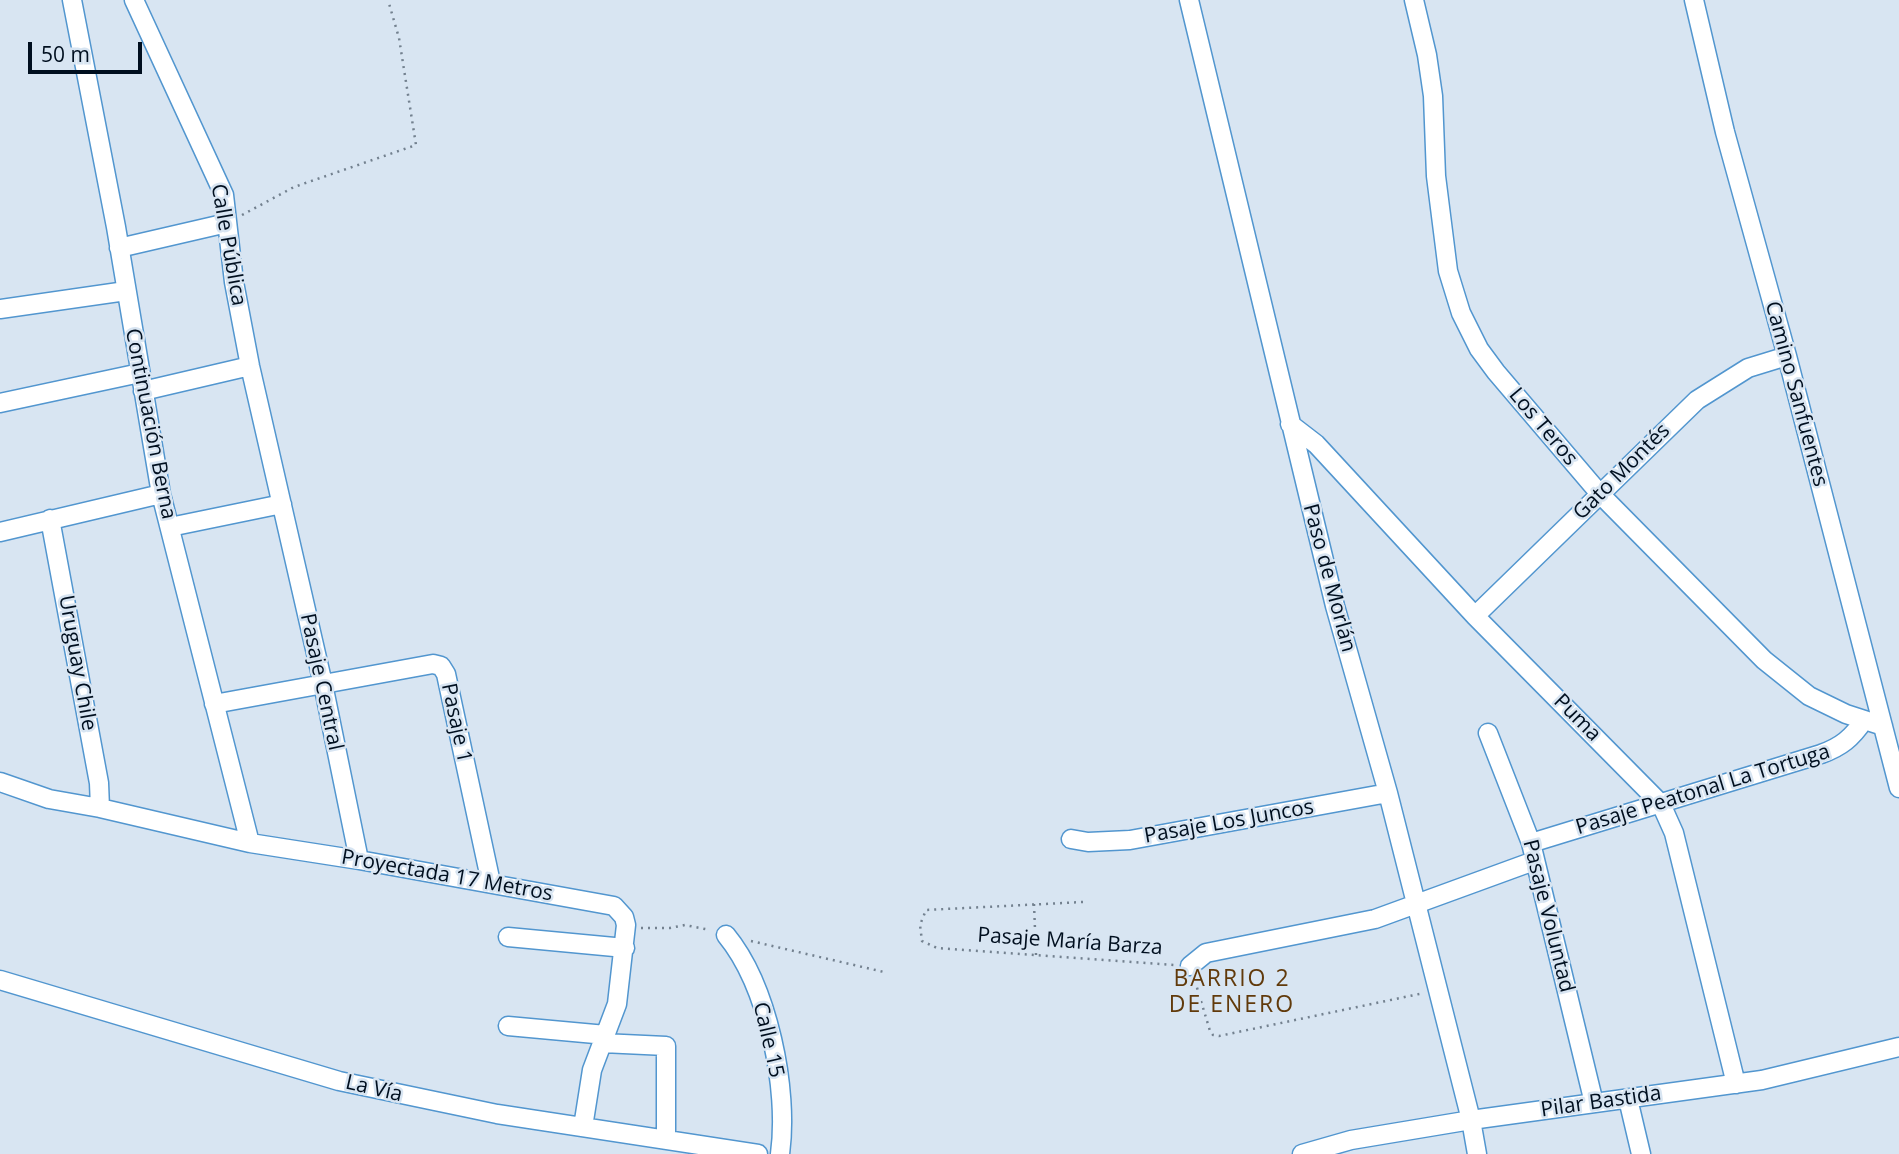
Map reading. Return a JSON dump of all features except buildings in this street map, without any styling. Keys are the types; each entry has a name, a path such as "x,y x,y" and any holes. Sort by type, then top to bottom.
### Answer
{"street":[{"name":"Continuación Berna","path":"72,0 119,248 161,494 250,843"},
{"name":"Calle Pública","path":"134,0 224,195 234,282 250,366 282,504"},
{"name":"Paso de Morlán","path":"1189,0 1335,606 1388,793 1439,990 1477,1154"},
{"name":"Los Teros","path":"1414,0 1433,96 1436,176 1445,253 1461,313 1486,360 1600,494 1764,660 1809,696 1883,726"},
{"name":"Camino Sanfuentes","path":"1693,0 1725,132 1787,356 1899,788"},
{"path":"119,248 228,223"},
{"path":"0,309 126,291"},
{"name":"Gato Montés","path":"1475,615 1697,400 1748,368 1787,356"},
{"path":"143,391 250,366"},
{"path":"0,402 140,373"},
{"name":"Puma","path":"1290,424 1316,444 1475,615 1661,804 1674,833 1736,1084"},
{"path":"0,532 161,494"},
{"path":"170,527 282,504"},
{"name":"Pasaje Central","path":"282,504 359,860"},
{"name":"Uruguay Chile","path":"50,519 99,783 100,808"},
{"name":"Pasaje 1","path":"214,704 437,664 444,670 491,883"},
{"name":"Pasaje Peatonal La Tortuga","path":"1190,966 1206,953 1395,914 1533,852 1688,793 1835,750 1853,736 1864,720"},
{"name":"Pasaje Voluntad","path":"1488,733 1533,852 1594,1103"},
{"name":"Proyectada 17 Metros","path":"0,782 49,799 100,808 250,843 605,903 619,910 626,925"},
{"name":"Pasaje Los Juncos","path":"1070,839 1088,842 1130,840 1388,793"},
{"path":"583,1127 592,1070 617,1004 626,925"},
{"name":"Calle 15","path":"726,935 737,948 751,977 767,1024 779,1086 782,1119 780,1154"},
{"path":"508,937 625,948"},
{"name":"La Vía","path":"0,980 339,1081 454,1106 758,1154"},
{"path":"508,1026 666,1046 666,1140"},
{"name":"Pilar Bastida","path":"1302,1154 1351,1140 1471,1120 1736,1084 1899,1047"},
{"path":"1628,1099 1641,1154"}],"path":[{"path":"228,223 294,187 416,145 399,38 388,0"},
{"path":"1036,955 1034,904 1083,902"},
{"name":"Pasaje María Barza","path":"1034,904 926,910 920,925 922,941 937,948 1190,966 1213,1035 1229,1035 1439,990"},
{"path":"626,925 647,930 685,925 884,972"}],"district":[{"name":"BARRIO 2 DE ENERO","path":"1232,992"}]}
